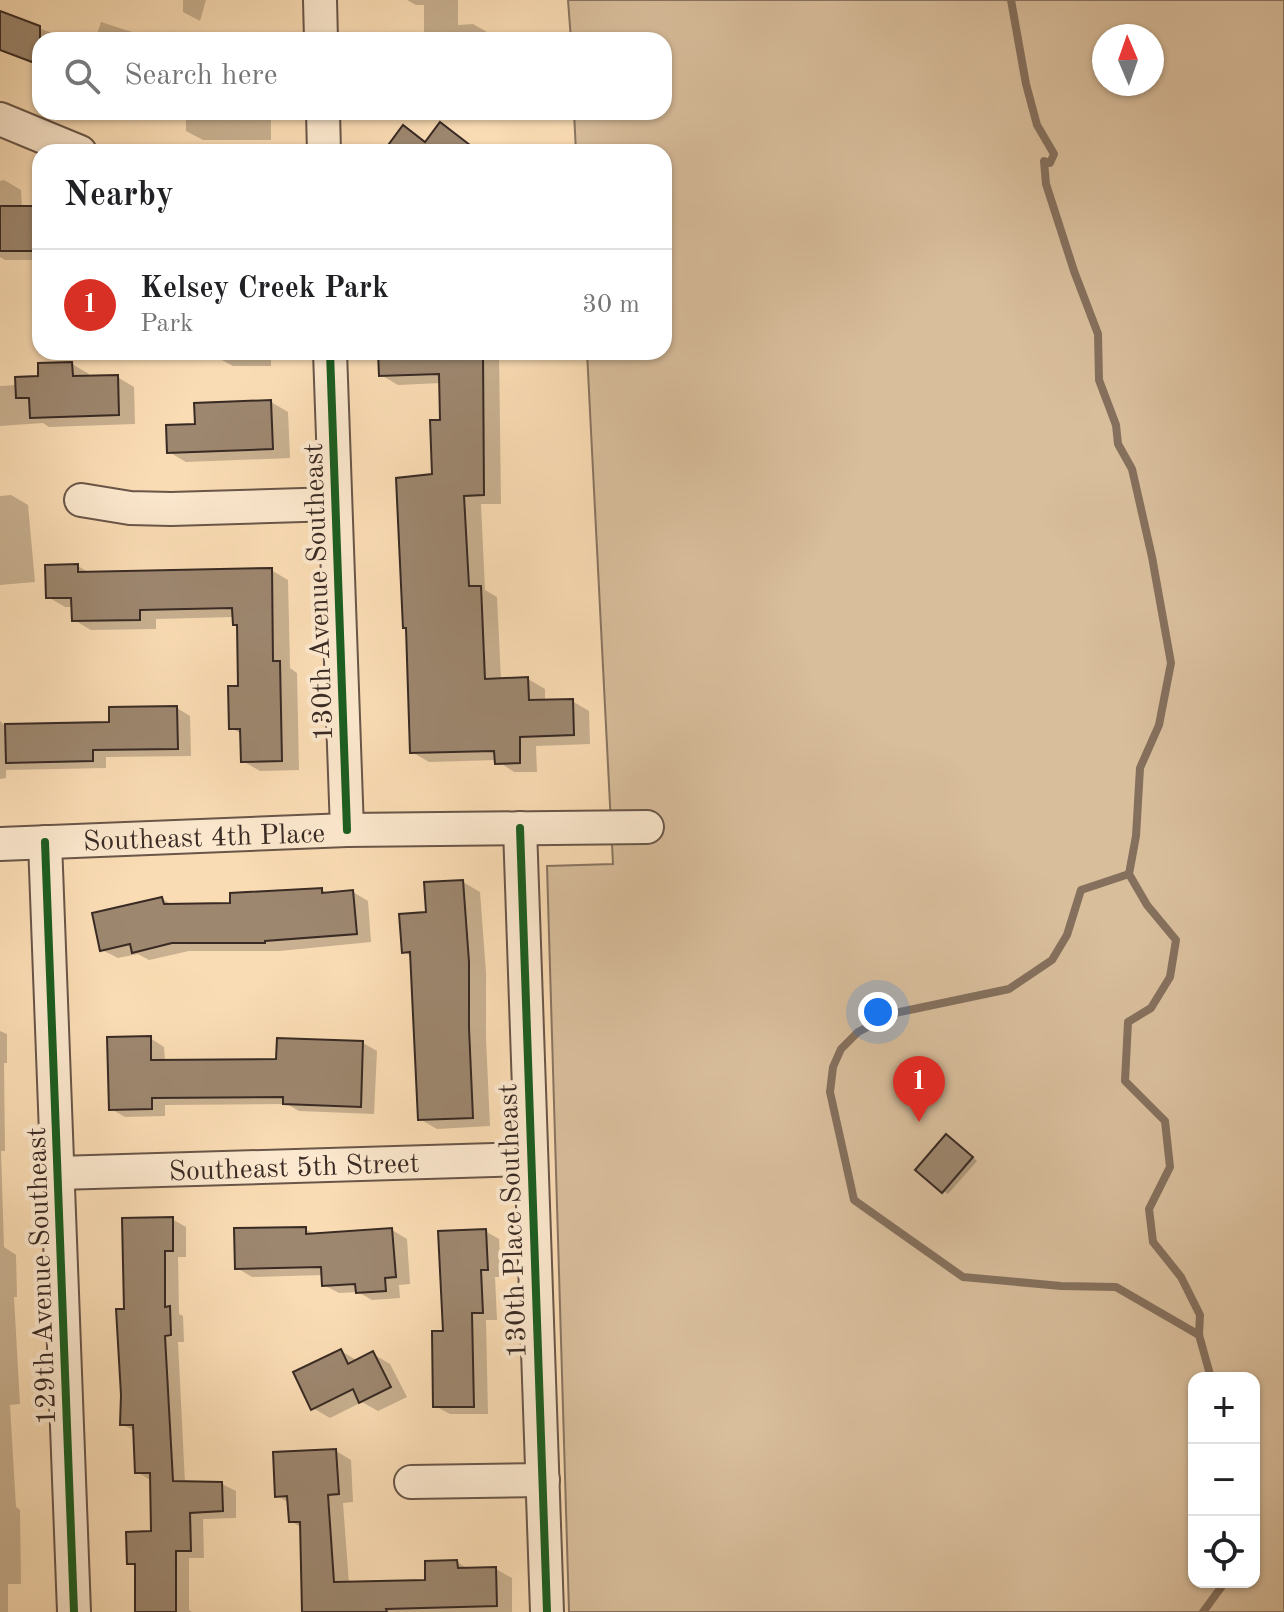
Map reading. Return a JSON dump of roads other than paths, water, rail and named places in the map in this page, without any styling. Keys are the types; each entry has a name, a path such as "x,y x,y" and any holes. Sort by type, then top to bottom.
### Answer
{"street":[{"path":"320,0 321,32"},
{"path":"0,119 61,144"},
{"path":"323,120 324,144"},
{"name":"130th Avenue Southeast","path":"330,360 347,830"},
{"path":"81,500 157,509 335,504"},
{"name":"Southeast 4th Place","path":"0,844 347,830 647,827"},
{"name":"130th Place Southeast","path":"520,828 547,1612"},
{"name":"129th Avenue Southeast","path":"45,842 74,1612"},
{"name":"Southeast 5th Street","path":"58,1173 530,1159"},
{"path":"411,1482 543,1480"}],"waterway":[{"path":"1011,0 1026,84 1037,125 1054,154 1050,163 1044,161 1046,184 1098,334 1099,380 1116,425 1118,444 1132,469 1171,663 1159,725 1140,768 1136,836 1129,874 1147,905 1176,940 1170,977 1151,1008 1128,1022 1125,1081 1165,1121 1170,1167 1149,1209 1153,1242 1181,1277 1200,1315 1199,1335 1209,1372"},
{"path":"1129,874 1081,890 1067,935 1052,960 1009,989 895,1013 858,1032 841,1049 833,1067 830,1092 854,1200 963,1277 1061,1286 1116,1287 1199,1335"},
{"path":"1203,1612 1221,1588"}],"place":[{"name":"Kelsey Creek Park","path":"919,1122"}]}
